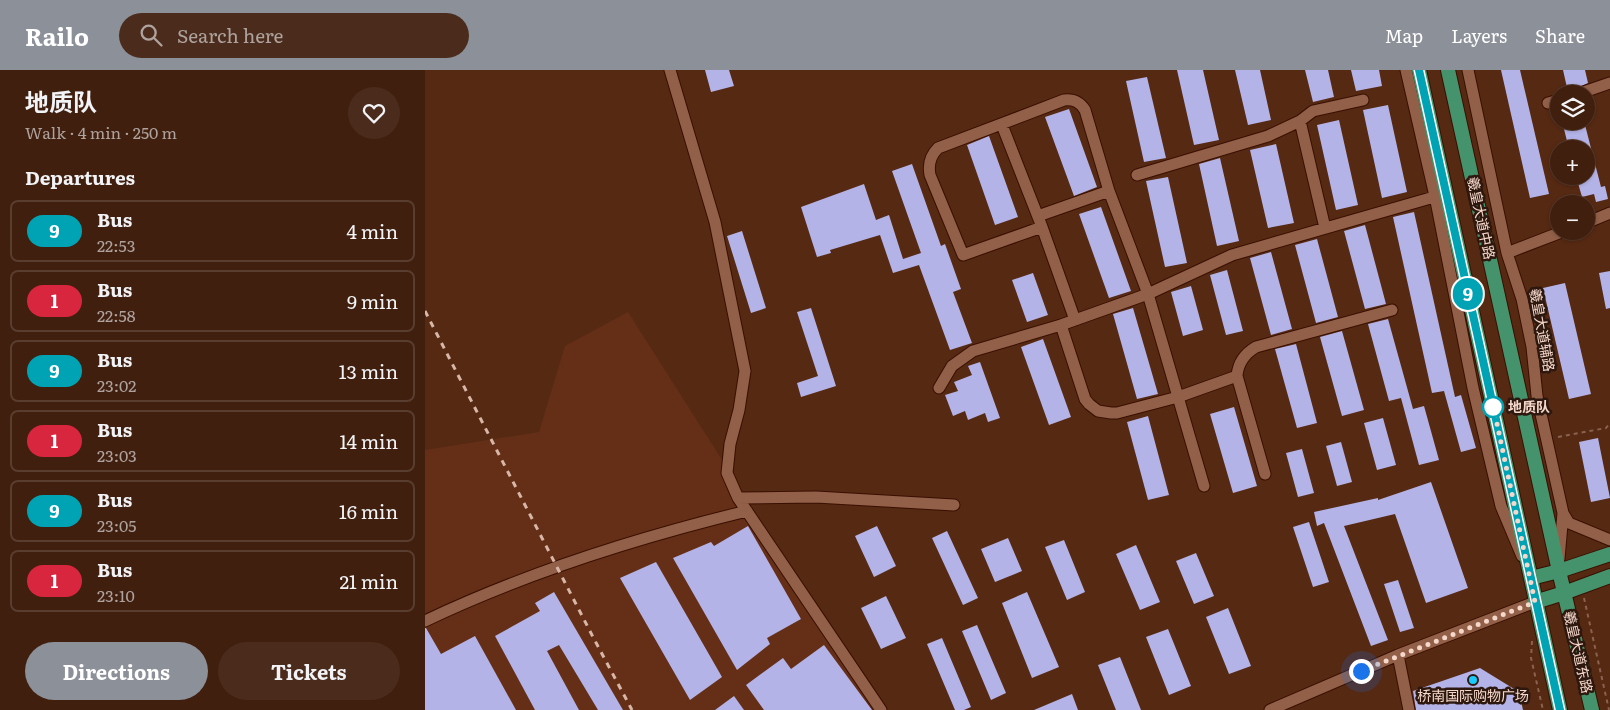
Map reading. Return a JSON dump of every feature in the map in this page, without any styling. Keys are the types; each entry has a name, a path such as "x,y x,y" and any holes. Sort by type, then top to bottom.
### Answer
{"main road":[{"name":"羲皇大道中路","path":"1419,70 1440,195 1531,578 1535,602"},
{"name":"羲皇大道中路","path":"1448,70 1564,594"},
{"path":"1531,578 1610,554"},
{"path":"1560,710 1535,602 1564,594 1610,576"},
{"name":"羲皇大道东路","path":"1564,594 1592,710"}],"street":[{"path":"670,70 715,222 745,371 739,410 730,444 727,473 737,498 881,710"},
{"path":"939,388 952,366 973,350 1061,325 1148,294 1232,255 1440,195 1405,70"},
{"name":"羲皇大道辅路","path":"1468,70 1507,253 1523,299 1532,347 1537,396 1563,513 1559,571"},
{"path":"1595,88 1610,82"},
{"path":"1109,191 963,255 930,175 930,160 938,148 1064,100 1079,102 1085,110 1109,191 1148,294 1204,486"},
{"path":"1137,176 1268,136 1300,121 1313,111 1363,100"},
{"path":"1300,121 1325,228"},
{"path":"1002,125 1040,221 1075,320"},
{"path":"1595,220 1610,214"},
{"path":"1507,253 1550,236"},
{"path":"1265,474 1237,376 1239,364 1243,358 1255,347 1393,310"},
{"path":"1061,325 1083,393 1093,408 1104,413 1117,413 1178,397 1237,376"},
{"path":"737,498 816,497 954,505"},
{"path":"425,621 518,581 600,552 673,529 747,511"},
{"path":"1563,513 1569,523 1610,540"},
{"path":"1270,710 1398,655 1535,602"},
{"path":"1398,655 1409,710"}],"path":[{"path":"1547,439 1606,428 1610,424"},
{"path":"1581,587 1609,710"}],"shaded area":[{"path":"628,312 881,710 425,710 425,450 539,432 565,346"}],"building":[{"path":"705,70 729,70 734,86 711,92"},
{"path":"1177,70 1203,70 1219,140 1194,145"},
{"path":"1235,70 1260,70 1271,120 1248,125"},
{"path":"1305,70 1328,70 1334,97 1313,102"},
{"path":"1351,70 1379,70 1382,86 1356,91"},
{"path":"1501,70 1520,70 1549,194 1530,198"},
{"path":"1563,70 1585,70 1588,83 1584,85 1566,85"},
{"path":"1147,77 1166,158 1144,162 1126,81"},
{"path":"1388,105 1407,192 1382,198 1363,110"},
{"path":"1069,109 1097,187 1074,196 1045,117"},
{"path":"1339,120 1358,205 1336,210 1317,125"},
{"path":"1564,130 1586,130 1589,140 1567,140"},
{"path":"989,136 1018,217 995,225 967,145"},
{"path":"1276,144 1294,223 1268,228 1250,150"},
{"path":"1220,158 1239,241 1217,246 1199,164"},
{"path":"912,164 941,246 945,244 961,289 953,292 972,343 950,350 919,265 893,273 880,235 830,250 831,253 817,257 801,207 864,184 876,220 889,215 903,259 921,253 892,171"},
{"path":"1595,164 1601,187 1605,186 1608,199 1596,202 1594,194 1581,195 1579,185 1595,185"},
{"path":"1168,177 1187,263 1165,267 1146,181"},
{"path":"1101,207 1131,291 1109,298 1079,214"},
{"path":"1414,212 1455,397 1461,395 1476,448 1461,452 1444,391 1432,393 1393,217"},
{"path":"1365,225 1386,304 1365,309 1344,231"},
{"path":"742,231 766,308 751,313 727,236"},
{"path":"1317,239 1338,317 1316,323 1295,245"},
{"path":"1271,252 1292,329 1271,335 1250,258"},
{"path":"1227,270 1243,331 1226,335 1210,275"},
{"path":"1610,271 1610,308 1606,309 1599,273"},
{"path":"1033,273 1048,315 1027,322 1012,280"},
{"path":"1565,283 1591,394 1569,399 1543,288"},
{"path":"1191,286 1203,330 1183,336 1171,292"},
{"path":"811,308 836,386 801,397 797,383 818,376 797,312"},
{"path":"1133,308 1158,394 1137,399 1113,314"},
{"path":"1388,319 1413,409 1424,406 1439,460 1419,465 1401,398 1389,401 1368,324"},
{"path":"1342,331 1364,410 1342,416 1320,337"},
{"path":"1043,339 1071,417 1049,425 1021,347"},
{"path":"1296,344 1317,423 1297,428 1275,349"},
{"path":"980,362 1000,418 988,422 985,413 968,420 965,411 953,416 945,395 958,391 954,382 972,375 968,366"},
{"path":"1234,407 1257,486 1233,493 1210,414"},
{"path":"1148,416 1169,495 1148,500 1127,422"},
{"path":"1383,418 1396,465 1377,470 1364,423"},
{"path":"1598,438 1610,498 1591,502 1579,442"},
{"path":"1341,442 1352,482 1337,486 1326,446"},
{"path":"1302,449 1314,493 1298,497 1286,453"},
{"path":"1431,482 1468,588 1426,603 1395,514 1344,526 1388,640 1371,646 1324,523 1317,526 1314,512 1378,498 1378,500"},
{"path":"1309,522 1329,582 1313,587 1293,527"},
{"path":"748,526 801,619 767,638 770,644 737,670 673,558 711,542 714,546"},
{"path":"877,526 896,566 874,577 855,536"},
{"path":"947,531 978,598 963,605 932,538"},
{"path":"1008,538 1022,571 995,582 981,549"},
{"path":"1064,540 1085,592 1067,600 1045,547"},
{"path":"1136,545 1160,602 1140,610 1116,554"},
{"path":"1196,553 1214,596 1194,604 1176,561"},
{"path":"656,562 722,677 690,700 620,578"},
{"path":"1398,580 1414,628 1400,632 1384,584"},
{"path":"554,592 623,710 598,710 559,645 547,651 579,710 535,710 495,636 540,611 535,603"},
{"path":"1027,592 1059,667 1032,678 1002,603"},
{"path":"886,596 906,638 881,649 861,608"},
{"path":"1228,608 1251,666 1229,674 1206,617"},
{"path":"977,625 1006,693 991,700 962,631"},
{"path":"425,628 441,654 475,636 516,710 425,710"},
{"path":"1168,629 1191,686 1169,695 1146,637"},
{"path":"942,638 971,707 964,710 955,710 927,644"},
{"path":"824,645 872,710 764,710 746,685 783,658 791,669"},
{"path":"1120,657 1141,710 1116,710 1098,665"},
{"name":"桥南国际购物广场","path":"1480,668 1519,692 1523,710 1416,710 1413,691"},
{"path":"1072,694 1078,710 1034,710"},
{"path":"734,696 744,710 715,710"}],"railway":[{"path":"425,311 632,710"}],"bus line":[{"name":"9","path":"1419,70 1560,710"}],"place":[{"name":"地质队","path":"1493,407"},
{"name":"桥南国际购物广场","path":"1473,680"}],"route":[{"path":"1361,671 1535,602 1493,405 1493,407"}]}
